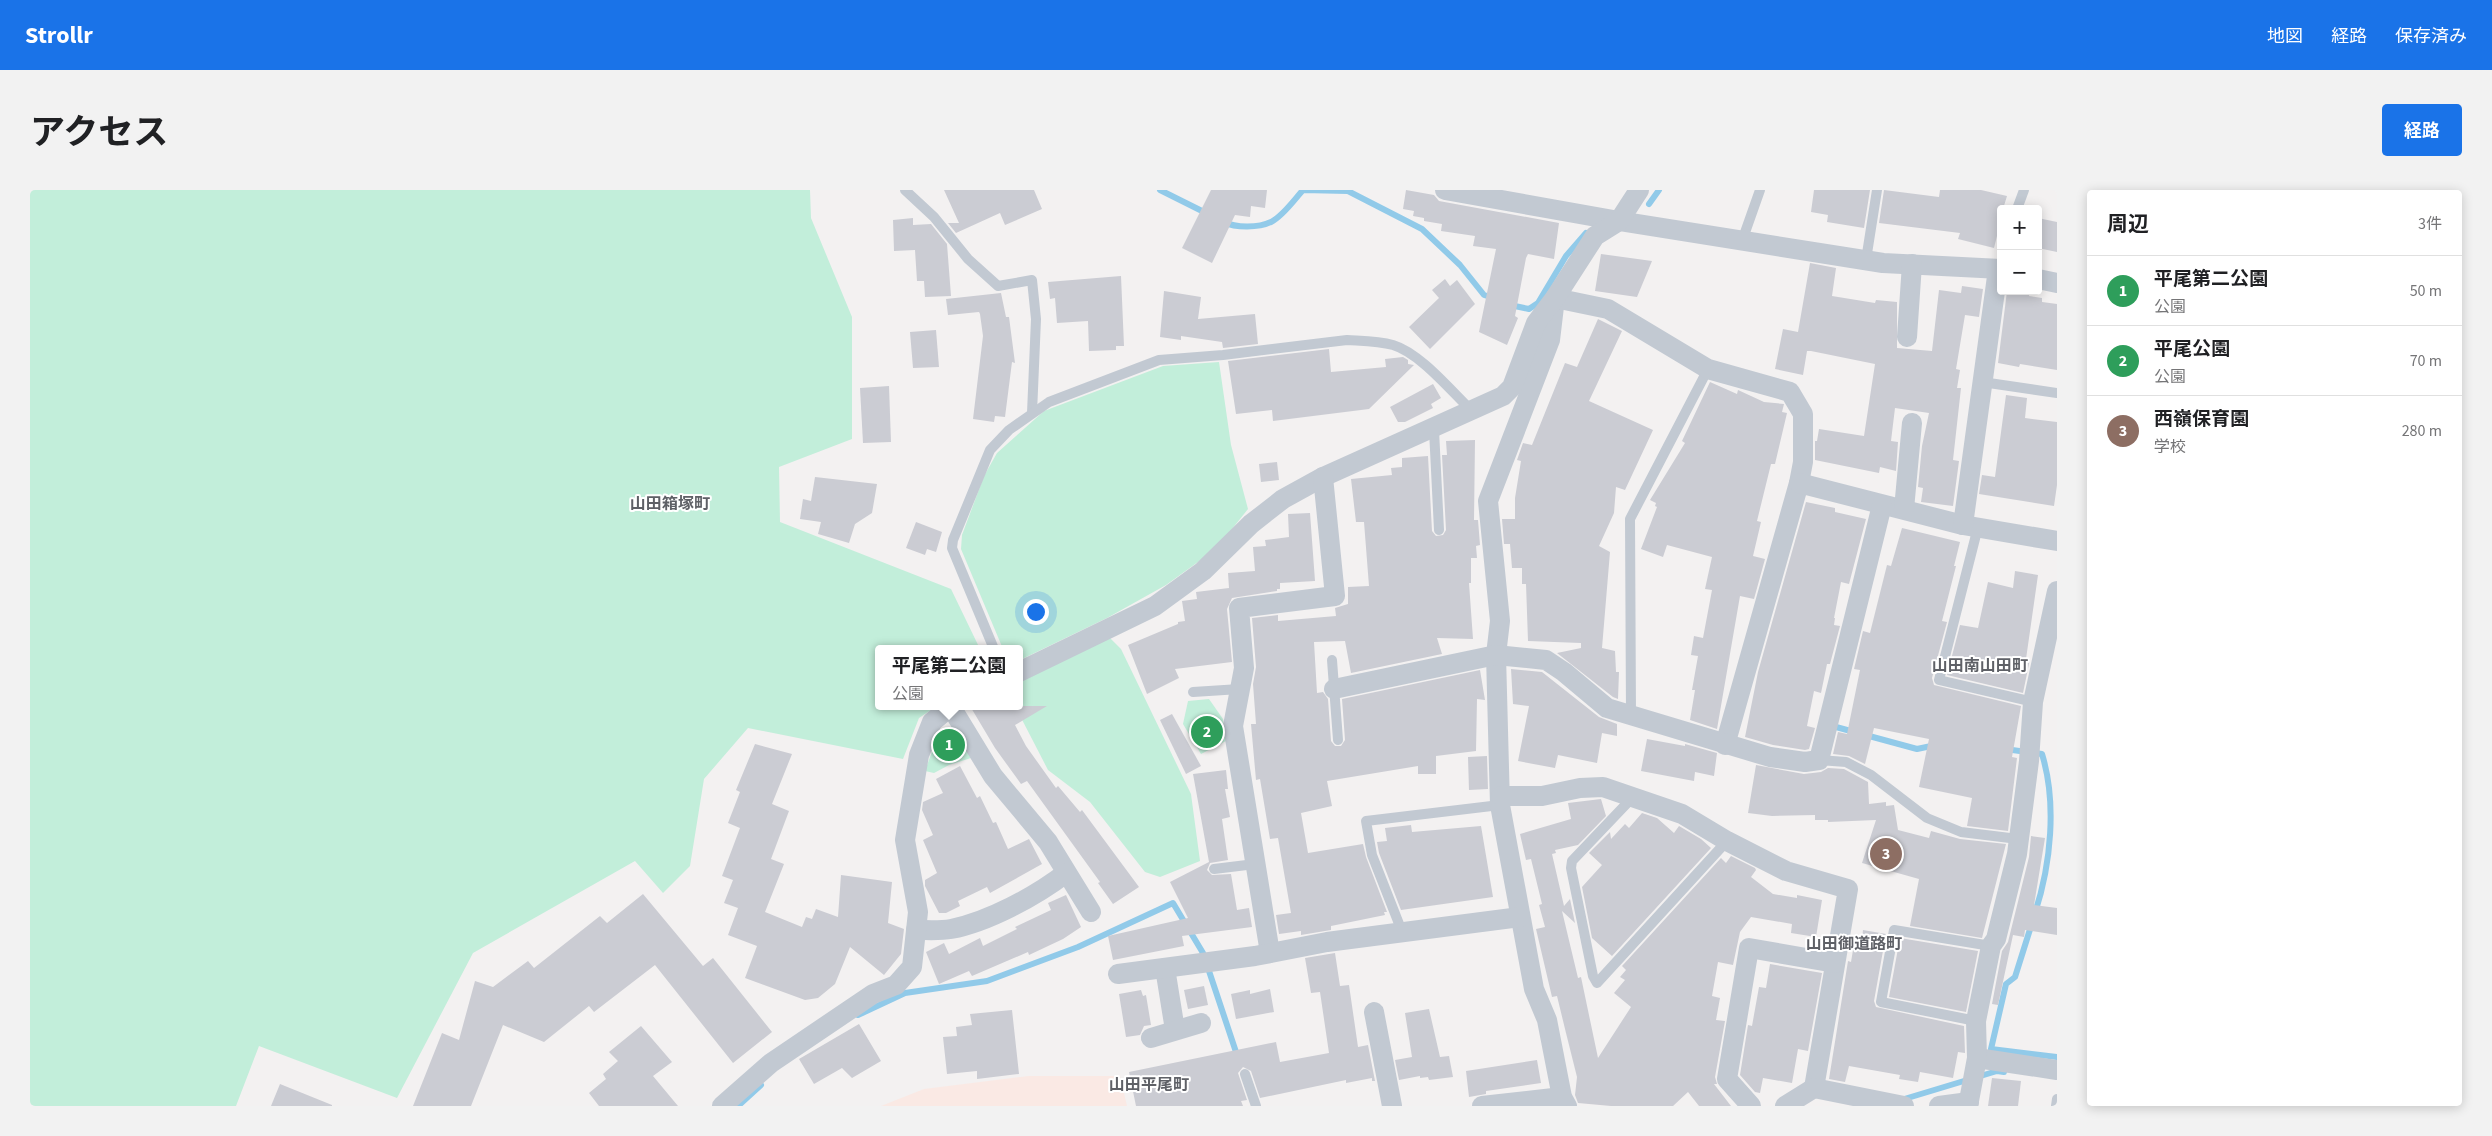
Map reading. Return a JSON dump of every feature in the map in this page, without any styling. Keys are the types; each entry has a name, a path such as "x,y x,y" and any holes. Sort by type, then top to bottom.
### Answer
{"street":[{"path":"1445,190 1618,221 1866,260 1912,264 1997,265"},
{"path":"1023,670 1155,606 1203,571 1251,524 1283,499 1323,478 1434,430 1503,396 1512,387 1536,323 1555,298 1595,236 1618,221 1639,190"},
{"path":"1907,336 1912,264"},
{"path":"2042,280 2057,283"},
{"path":"1970,526 1982,382 1997,284"},
{"path":"1555,298 1608,309 1708,369 1790,392 1803,414 1803,462 1725,745"},
{"path":"1482,1106 1565,1102 1547,1020 1534,989 1501,800 1496,656 1499,611 1488,501 1550,340 1555,298"},
{"path":"1904,509 1912,423"},
{"path":"1270,953 1233,726 1244,668 1239,608 1335,596 1323,478"},
{"path":"1798,483 1970,526 2057,541"},
{"path":"1334,689 1496,656 1546,660 1564,672 1607,708 1770,757 1805,762 1819,760 1882,505"},
{"path":"1939,1106 1969,1104 1977,1058 1976,1021 1990,946 1996,939 2017,854 2029,761 2033,702 2057,591"},
{"path":"722,1106 771,1063 873,994 896,985 912,967 918,912 905,840 919,756 932,722 946,710"},
{"path":"953,710 993,776 1048,842 1091,912"},
{"path":"1501,800 1542,796 1580,788 1603,786 1632,798 1682,814 1727,841 1786,871 1848,888 1814,1088"},
{"path":"916,930 951,929 995,914 1044,890 1066,873"},
{"path":"1118,974 1270,953 1327,942 1403,934 1520,917"},
{"path":"1751,1106 1727,1079 1749,948 1835,963"},
{"path":"1165,968 1175,1030"},
{"path":"1374,1012 1392,1106"},
{"path":"1151,1038 1201,1023"},
{"path":"1977,1058 2057,1070"},
{"path":"1785,1106 1814,1088 1893,1105"}],"lane":[{"path":"905,190 934,217 968,259 998,286 1032,280 1036,319 1032,413"},
{"path":"1742,241 1760,190"},
{"path":"1866,260 1877,190"},
{"path":"2018,205 2024,190"},
{"path":"992,645 952,548 953,540 990,450 1010,430 1049,402 1159,360 1223,356 1347,340 1394,345 1420,361 1472,412"},
{"path":"1630,716 1630,519 1708,369"},
{"path":"1982,382 2057,393"},
{"path":"1434,430 1439,530"},
{"path":"1970,526 1939,680 2033,702"},
{"path":"1332,660 1338,740"},
{"path":"1193,692 1240,689"},
{"path":"1819,760 1846,762 1870,775 1927,818 1961,832 2018,838"},
{"path":"1632,798 1572,861 1571,868 1593,976 1597,983 1727,841"},
{"path":"1403,934 1372,855 1366,821 1501,800"},
{"path":"1214,869 1255,864"},
{"path":"1976,1021 1881,1002 1894,930 1990,946"},
{"path":"1245,1074 1256,1106"},
{"path":"2056,1106 2057,1099"}],"shaded area":[{"path":"1029,1076 1120,1076 1127,1106 881,1106 924,1089"}],"green space":[{"path":"30,190 810,190 811,218 852,317 852,439 779,467 780,522 951,589 978,645 875,645 875,710 931,710 919,718 903,759 748,728 704,779 690,866 663,893 635,861 473,953 397,1098 259,1046 236,1106 30,1106"},
{"path":"1219,362 1231,445 1248,509 1216,549 1166,585 1107,618 1023,659 1023,645 1001,645 961,549 962,535 984,476 997,453 1044,411 1163,366"},
{"path":"1110,638 1121,649 1191,794 1200,861 1160,877 1145,872 1090,802 1048,770 1017,710 1023,710 1023,678"},
{"path":"1209,699 1223,719 1226,741 1201,754 1183,724 1188,701"},
{"path":"954,727 971,758 949,765 934,773 925,771 939,732"}],"building":[{"path":"944,190 1034,190 1042,209 1005,225 1000,213 956,233 948,223 959,223"},
{"path":"1211,190 1267,190 1265,208 1251,206 1250,217 1235,215 1212,263 1182,248"},
{"path":"1406,190 1434,195 1439,201 1559,223 1554,259 1528,254 1526,258 1515,316 1518,318 1507,345 1479,332 1496,249 1473,246 1475,236 1441,231 1442,224 1424,221 1424,218 1413,216 1414,211 1403,209"},
{"path":"1814,190 1870,190 1864,228 1827,222 1828,215 1811,212"},
{"path":"1884,190 1939,197 1940,190 1981,190 2007,196 2004,205 1997,205 1997,236 1994,248 1958,239 1960,233 1879,223"},
{"path":"913,218 913,225 931,224 947,244 951,296 925,297 924,281 917,281 915,250 894,251 893,220"},
{"path":"2042,219 2057,222 2057,252 2042,249"},
{"path":"1601,254 1652,261 1637,297 1595,291"},
{"path":"1810,263 1836,268 1832,296 1875,303 1876,300 1897,302 1897,348 1932,351 1939,290 1961,293 1962,286 1983,289 1979,317 1965,315 1956,369 1960,370 1957,388 1961,388 1953,460 1959,461 1953,506 1921,502 1923,488 1918,487 1922,446 1929,413 1895,408 1891,441 1898,442 1896,471 1880,467 1879,473 1815,460 1815,441 1817,441 1819,429 1864,436 1875,364 1807,351 1803,375 1775,369 1783,329 1798,332"},
{"path":"1121,276 1124,346 1116,346 1116,350 1089,351 1088,321 1057,323 1055,298 1050,299 1048,282"},
{"path":"1445,279 1450,286 1457,280 1475,304 1430,349 1409,327 1439,298 1432,290"},
{"path":"1164,291 1201,297 1198,319 1255,314 1258,344 1223,348 1222,342 1181,336 1181,340 1160,337"},
{"path":"1001,293 1006,317 1009,317 1015,363 1012,362 1005,417 995,416 994,422 973,419 983,336 980,314 979,312 948,315 946,299"},
{"path":"2006,295 2029,295 2042,298 2042,302 2057,304 2057,370 2020,364 2019,367 1998,363"},
{"path":"1598,319 1622,331 1589,401 1653,430 1625,490 1616,487 1614,513 1599,546 1610,552 1602,648 1615,651 1616,672 1619,672 1618,699 1557,653 1581,648 1581,643 1528,641 1526,584 1522,584 1522,568 1512,568 1510,544 1504,544 1502,519 1515,519 1515,498 1521,461 1517,460 1523,443 1532,445 1565,363 1577,367"},
{"path":"936,330 939,367 913,368 910,332"},
{"path":"1329,349 1331,372 1386,367 1385,359 1403,357 1408,360 1408,364 1414,365 1369,409 1273,421 1272,410 1236,414 1228,361"},
{"path":"1710,382 1737,394 1738,390 1764,402 1784,404 1782,412 1787,413 1775,464 1771,464 1757,521 1761,522 1753,556 1765,559 1754,599 1740,596 1717,729 1690,720 1695,690 1692,690 1698,656 1691,655 1694,636 1703,638 1712,590 1705,589 1712,557 1667,545 1663,557 1641,549 1657,507 1655,506 1656,503 1650,500 1685,443 1682,441"},
{"path":"1433,384 1441,398 1431,404 1433,408 1405,422 1398,422 1390,407"},
{"path":"889,386 891,442 863,443 860,388"},
{"path":"2006,395 2027,398 2025,418 2057,422 2057,485 2054,506 1979,494 1982,475 1995,477"},
{"path":"1475,440 1474,520 1478,520 1480,545 1476,546 1477,558 1471,558 1471,583 1469,583 1473,639 1437,638 1442,654 1351,673 1345,641 1314,642 1317,693 1323,692 1328,699 1331,741 1335,746 1341,746 1345,740 1342,699 1480,670 1485,700 1477,699 1476,751 1436,756 1436,774 1418,774 1418,766 1327,781 1332,806 1301,813 1308,853 1363,844 1387,912 1384,912 1385,915 1331,926 1331,930 1301,935 1301,931 1279,934 1276,915 1291,913 1278,838 1270,839 1260,779 1256,780 1251,724 1256,724 1253,684 1256,667 1252,618 1278,615 1278,621 1336,616 1335,608 1348,604 1348,587 1369,586 1364,522 1356,522 1351,479 1392,475 1391,468 1402,467 1402,458 1428,456 1432,531 1436,536 1443,535 1446,530 1442,455 1447,455 1446,441"},
{"path":"1277,462 1279,480 1261,482 1259,464"},
{"path":"815,477 877,484 872,513 855,524 849,543 818,534 821,522 800,519 803,499 811,501"},
{"path":"1806,502 1835,508 1835,512 1866,519 1849,584 1841,582 1834,618 1834,625 1840,626 1830,664 1827,664 1821,693 1814,691 1807,726 1815,728 1809,749 1805,750 1773,745 1745,737 1758,672"},
{"path":"1310,513 1315,581 1280,583 1280,589 1277,589 1277,591 1232,598 1227,609 1232,662 1175,669 1179,678 1147,694 1128,645 1178,624 1178,622 1185,621 1182,601 1197,599 1196,592 1229,588 1228,573 1255,571 1253,547 1266,546 1265,540 1289,537 1288,514"},
{"path":"916,522 942,532 936,552 927,549 925,555 906,548"},
{"path":"1902,528 1960,542 1942,621 1947,622 1932,678 1934,685 2021,706 2012,757 2017,758 2008,831 1967,826 1972,798 1919,787 1929,739 1874,728 1865,764 1849,756 1833,754 1838,732 1847,734 1860,670 1854,669 1863,631 1870,633 1887,565 1891,566"},
{"path":"2015,571 2038,575 2026,659 2030,659 2023,693 1947,675 1960,625 1978,628 1988,582 2013,588"},
{"path":"1511,669 1542,672 1599,717 1617,724 1617,736 1602,733 1597,763 1558,755 1555,768 1518,761 1529,706 1513,704"},
{"path":"1023,706 1047,706 1015,725 1026,746 1056,788 1058,786 1080,812 1082,810 1139,887 1113,904 1098,883 1100,882 1027,781 1021,784 995,748 972,710 1023,710"},
{"path":"1172,714 1201,766 1186,774 1160,720"},
{"path":"1647,739 1685,746 1685,744 1717,753 1714,776 1695,772 1694,781 1641,771"},
{"path":"755,744 792,754 772,804 789,811 771,859 784,864 765,912 802,927 806,917 812,919 816,909 838,917 841,875 892,882 888,923 904,929 901,954 884,975 850,947 835,984 818,998 805,1000 745,978 757,946 728,935 738,908 724,903 733,880 722,876 740,828 728,823 740,792 736,790"},
{"path":"1487,756 1488,789 1469,790 1468,757"},
{"path":"1756,765 1804,774 1821,772 1828,768 1844,769 1868,782 1869,804 1886,802 1886,806 1894,805 1898,830 1929,838 1931,831 1960,839 2006,844 1982,938 1910,926 1919,879 1862,863 1876,820 1828,822 1828,820 1815,820 1815,815 1772,816 1748,813"},
{"path":"960,766 977,798 980,796 993,823 996,822 1008,849 1029,839 1042,864 990,893 987,887 958,901 960,906 946,913 939,913 925,886 925,880 937,873 923,840 933,835 922,810 923,802 943,793 936,779"},
{"path":"1226,770 1228,789 1225,789 1230,817 1222,819 1228,860 1210,863 1207,870 1212,875 1231,874 1237,910 1249,908 1252,927 1182,936 1184,946 1113,960 1108,936 1188,918 1170,882 1209,862 1193,774"},
{"path":"1601,799 1606,816 1578,845 1555,850 1556,853 1552,854 1564,906 1570,899 1575,923 1562,911 1578,978 1581,977 1598,1058 1631,1007 1614,993 1625,980 1620,977 1626,970 1622,966 1721,858 1726,863 1731,856 1755,868 1756,870 1751,877 1773,894 1797,898 1797,895 1822,900 1816,937 1791,933 1792,924 1751,917 1740,932 1733,965 1718,962 1712,996 1720,998 1716,1020 1725,1021 1715,1077 1717,1084 1714,1084 1731,1106 1699,1106 1688,1092 1673,1106 1611,1106 1578,1103 1575,1095 1577,1077 1557,996 1552,997 1536,929 1545,927 1539,905 1542,904 1531,859 1526,860 1520,834 1571,819 1568,803"},
{"path":"1642,813 1657,818 1674,833 1679,826 1701,839 1711,848 1612,956 1592,938 1582,887 1602,865 1589,853 1610,832 1611,839 1625,824 1629,828"},
{"path":"1411,825 1412,832 1481,826 1493,897 1401,910 1379,853 1377,842 1387,841 1385,828"},
{"path":"2031,836 2045,838 2034,905 2057,908 2057,935 2025,930 2024,937 2013,935 1998,1005 1992,1004 2002,951 2008,942 2029,857"},
{"path":"643,894 703,966 713,958 772,1032 733,1063 655,965 594,1012 589,1006 544,1042 503,1025 471,1106 413,1106 442,1033 459,1040 475,981 493,987 528,961 534,968 600,916 607,923"},
{"path":"1066,895 1081,927 1063,939 1029,955 1028,952 972,976 969,971 939,984 926,952 944,943 949,954 980,938 983,946 1017,929 1015,927 1051,910 1048,903"},
{"path":"1863,930 1886,934 1874,1001 1876,1007 1964,1026 1965,1053 1958,1052 1953,1078 1920,1072 1918,1082 1899,1079 1900,1075 1849,1066 1845,1082 1829,1079 1848,961 1851,962 1855,938 1862,939"},
{"path":"1900,938 1978,951 1966,1012 1889,997"},
{"path":"1335,953 1340,986 1349,985 1358,1047 1368,1045 1375,1081 1372,1081 1372,1078 1346,1083 1346,1080 1260,1098 1251,1071 1243,1067 1238,1073 1247,1100 1241,1101 1243,1106 1136,1106 1129,1072 1276,1042 1280,1062 1329,1053 1320,992 1311,993 1305,958"},
{"path":"1770,964 1822,973 1808,1051 1798,1049 1792,1083 1763,1078 1760,1093 1755,1092 1740,1075 1748,1025 1752,1026 1759,987 1766,988"},
{"path":"1204,986 1208,1005 1188,1009 1184,990"},
{"path":"1270,989 1274,1012 1236,1019 1231,994 1250,990 1250,994"},
{"path":"1141,990 1143,996 1146,995 1151,1025 1144,1026 1140,1035 1126,1037 1119,994"},
{"path":"1429,1009 1440,1057 1449,1056 1453,1077 1429,1080 1428,1077 1420,1078 1420,1076 1399,1080 1395,1060 1412,1057 1405,1013"},
{"path":"1012,1010 1019,1074 977,1079 977,1071 947,1074 943,1037 957,1036 956,1027 972,1025 970,1014"},
{"path":"859,1024 881,1061 852,1078 842,1068 814,1084 799,1059"},
{"path":"641,1026 672,1062 653,1076 678,1106 599,1106 589,1093 606,1079 603,1074 618,1061 609,1052"},
{"path":"1537,1060 1541,1083 1486,1091 1486,1094 1469,1097 1466,1071"},
{"path":"1992,1078 2021,1081 2018,1106 1988,1106"},
{"path":"280,1084 332,1105 332,1106 271,1106"}],"waterway":[{"path":"1160,190 1208,214"},
{"path":"1224,222 1241,226 1266,224 1280,216 1303,190 1348,191 1422,229 1460,265 1484,295 1494,298"},
{"path":"1649,204 1659,190"},
{"path":"1510,305 1529,309 1538,303 1566,256 1586,233"},
{"path":"1836,727 1917,749 1936,745"},
{"path":"2005,749 2042,754 2047,773 2051,813 2050,834 2045,874 2035,913"},
{"path":"858,1015 905,993 987,981 1078,947 1173,903 1203,953 1238,1058"},
{"path":"2032,923 2015,977 2006,984 1991,1049 2057,1057"},
{"path":"1901,1100 1997,1071 2004,1072"},
{"path":"738,1106 761,1085"}],"place":[{"name":"平尾公園","path":"1207,732"},
{"name":"平尾第二公園","path":"949,745"},
{"name":"西嶺保育園","path":"1886,854"}],"district":[{"name":"山田箱塚町","path":"670,504"},
{"name":"山田南山田町","path":"1980,666"},
{"name":"山田御道路町","path":"1854,944"},
{"name":"山田平尾町","path":"1149,1085"}]}
